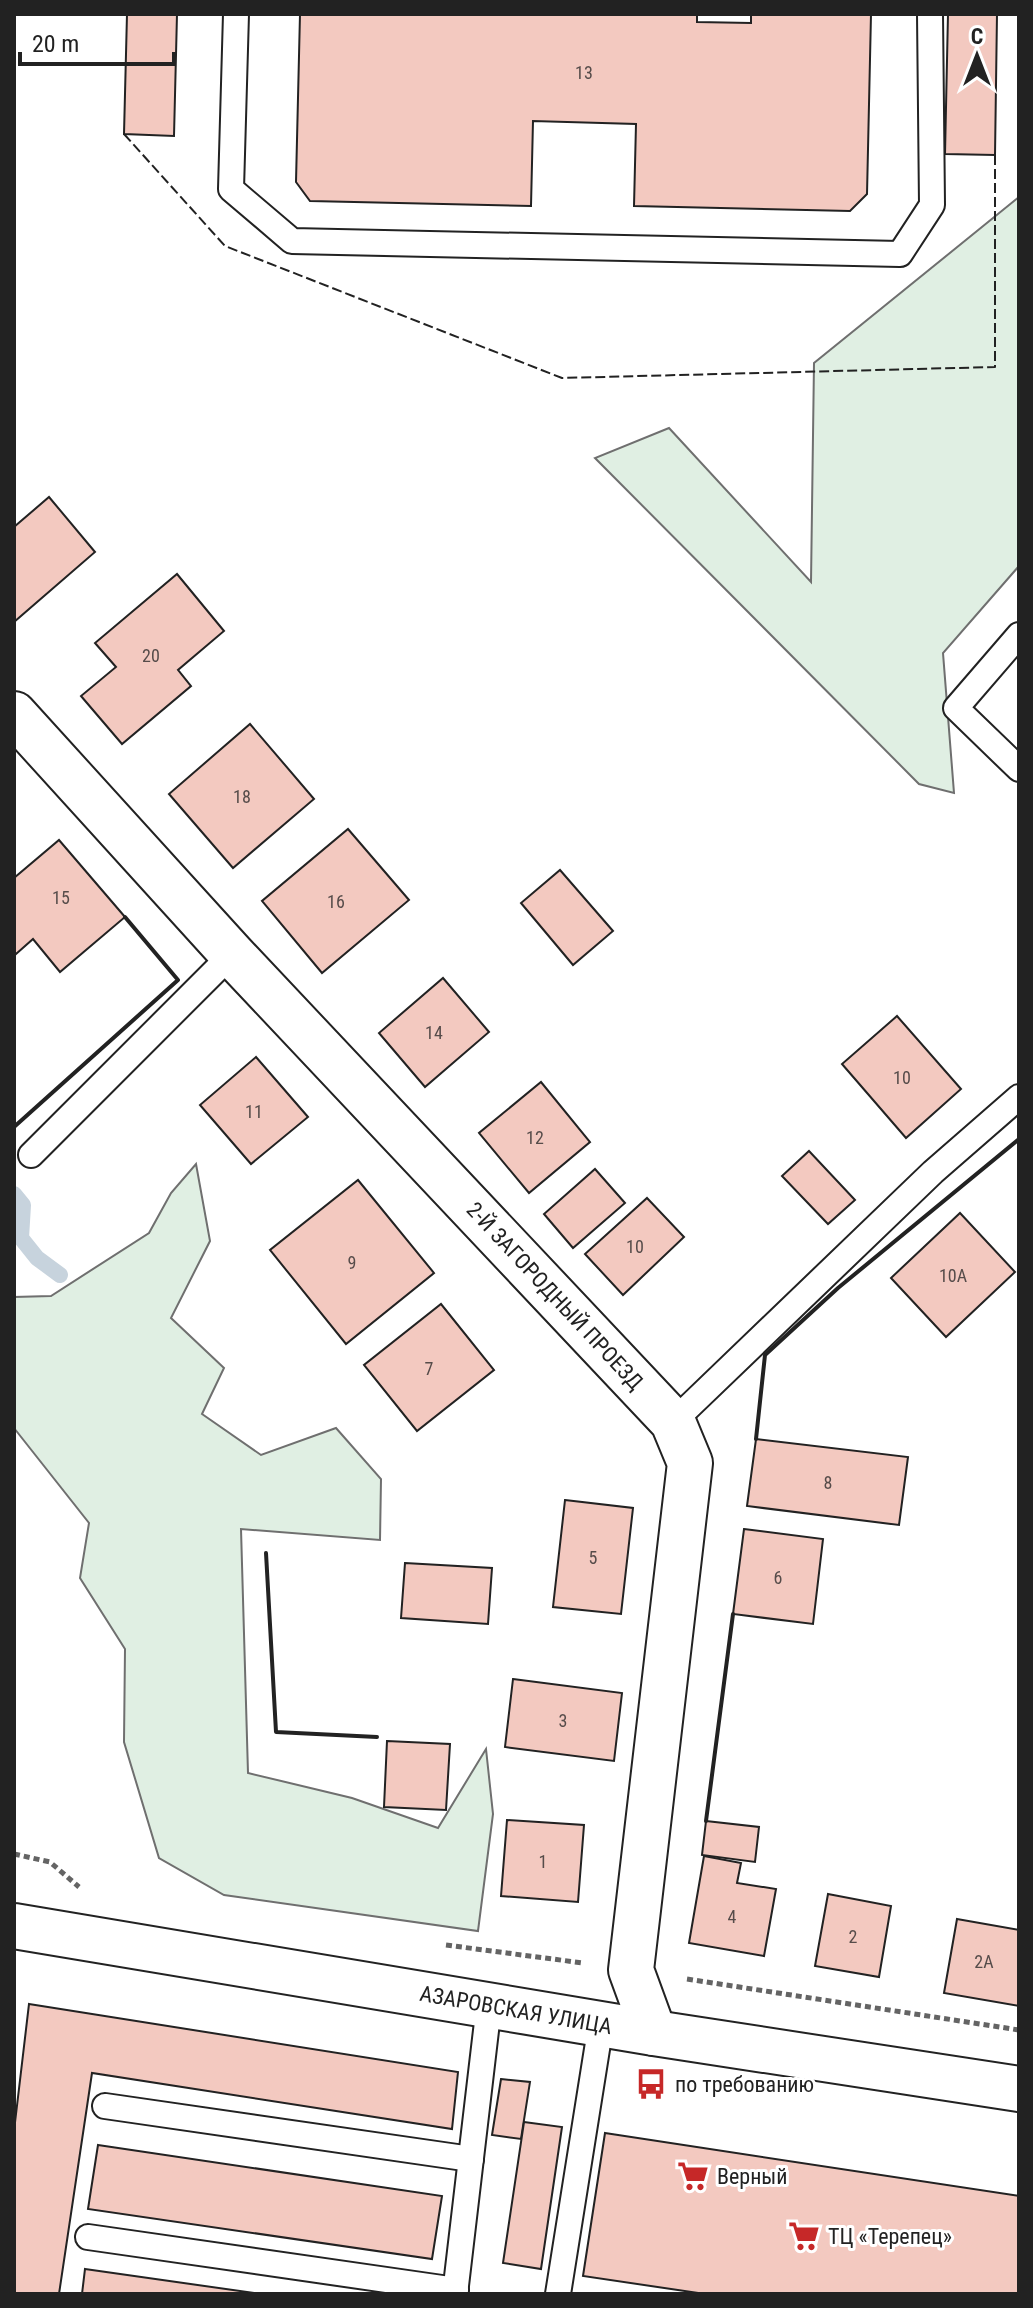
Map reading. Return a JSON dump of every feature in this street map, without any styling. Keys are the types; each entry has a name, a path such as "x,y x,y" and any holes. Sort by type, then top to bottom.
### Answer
{"street":[{"name":"2-Й ЗАГОРОДНЫЙ ПРОЕЗД","path":"14,714 232,954 673,1422 690,1463 631,1970 654,2033"},
{"name":"АЗАРОВСКАЯ УЛИЦА","path":"14,1926 654,2033 1019,2089"}],"lane":[{"path":"236,14 231,189 292,241 900,254 932,205 930,14"},
{"path":"1019,635 956,708 1019,769"},
{"path":"31,1155 232,954"},
{"path":"673,1422 933,1172 1019,1097"},
{"path":"88,2237 456,2292 489,2005"},
{"path":"558,2294 601,2024"},
{"path":"105,2106 471,2159"}],"path":[{"path":"14,1854 50,1862 80,1888"},
{"path":"446,1945 631,1970 1019,2030"}],"green space":[{"path":"1019,197 1019,566 943,653 954,793 919,784 595,458 669,428 811,582 814,363"},
{"path":"196,1164 210,1241 171,1318 224,1368 202,1414 261,1455 336,1428 381,1479 380,1540 241,1529 248,1773 352,1798 438,1828 486,1749 493,1814 478,1931 224,1895 159,1858 124,1742 125,1649 80,1578 89,1523 14,1428 14,1297 51,1296 149,1233 171,1193"}],"building":[{"path":"127,14 177,14 174,136 124,134"},
{"path":"300,14 697,14 697,22 751,23 751,14 871,14 867,194 850,211 634,206 636,124 533,121 531,206 310,201 296,182"},
{"path":"948,14 997,14 995,155 945,154"},
{"path":"49,497 95,552 14,622 14,527"},
{"path":"177,574 224,631 178,670 191,686 122,744 81,696 116,667 95,643"},
{"path":"250,724 314,799 233,868 169,794"},
{"path":"348,829 409,900 322,973 262,901"},
{"path":"59,840 125,917 60,972 33,939 16,954 14,951 14,878"},
{"path":"560,870 613,931 573,965 521,903"},
{"path":"443,978 489,1032 425,1087 379,1033"},
{"path":"897,1016 961,1089 906,1138 842,1064"},
{"path":"256,1057 308,1117 251,1164 200,1105"},
{"path":"541,1082 590,1142 529,1193 479,1133"},
{"path":"809,1151 855,1200 828,1224 782,1176"},
{"path":"595,1169 625,1203 573,1248 544,1214"},
{"path":"358,1180 434,1273 346,1344 270,1250"},
{"path":"647,1198 684,1237 623,1295 585,1254"},
{"path":"960,1213 1015,1272 946,1337 891,1278"},
{"path":"441,1304 494,1370 417,1431 364,1365"},
{"path":"756,1439 908,1457 899,1525 747,1506"},
{"path":"565,1500 633,1508 621,1614 553,1607"},
{"path":"744,1529 823,1539 813,1624 733,1614"},
{"path":"405,1563 492,1568 488,1624 401,1618"},
{"path":"513,1679 622,1693 614,1761 505,1747"},
{"path":"387,1741 450,1744 446,1810 384,1807"},
{"path":"507,1820 584,1825 578,1902 501,1896"},
{"path":"706,1821 759,1827 755,1862 702,1855"},
{"path":"704,1856 741,1863 737,1883 776,1889 764,1956 689,1943"},
{"path":"828,1894 891,1906 879,1977 815,1966"},
{"path":"957,1919 1019,1930 1019,2006 944,1993"},
{"path":"29,2004 458,2072 452,2129 92,2073 59,2294 14,2294 14,2131"},
{"path":"501,2079 530,2082 521,2139 492,2135"},
{"path":"524,2122 562,2127 541,2269 503,2263"},
{"name":"ТЦ «Терепец»","path":"605,2133 1019,2196 1019,2294 705,2294 583,2276"},
{"path":"98,2145 442,2196 432,2259 88,2209"},
{"path":"85,2269 261,2294 82,2294"}],"waterway":[{"path":"14,1194 23,1205 21,1238 37,1258 60,1275"}],"fence":[{"path":"124,134 225,246 562,378 995,367 995,155"}],"wall":[{"path":"14,1127 178,980 125,917"},
{"path":"756,1439 765,1355 838,1288 1019,1139"},
{"path":"266,1553 276,1732 377,1737"},
{"path":"706,1821 733,1614"}],"place":[{"name":"по требованию","path":"651,2084"},
{"name":"Верный","path":"693,2176"},
{"name":"ТЦ «Терепец»","path":"804,2236"}]}
